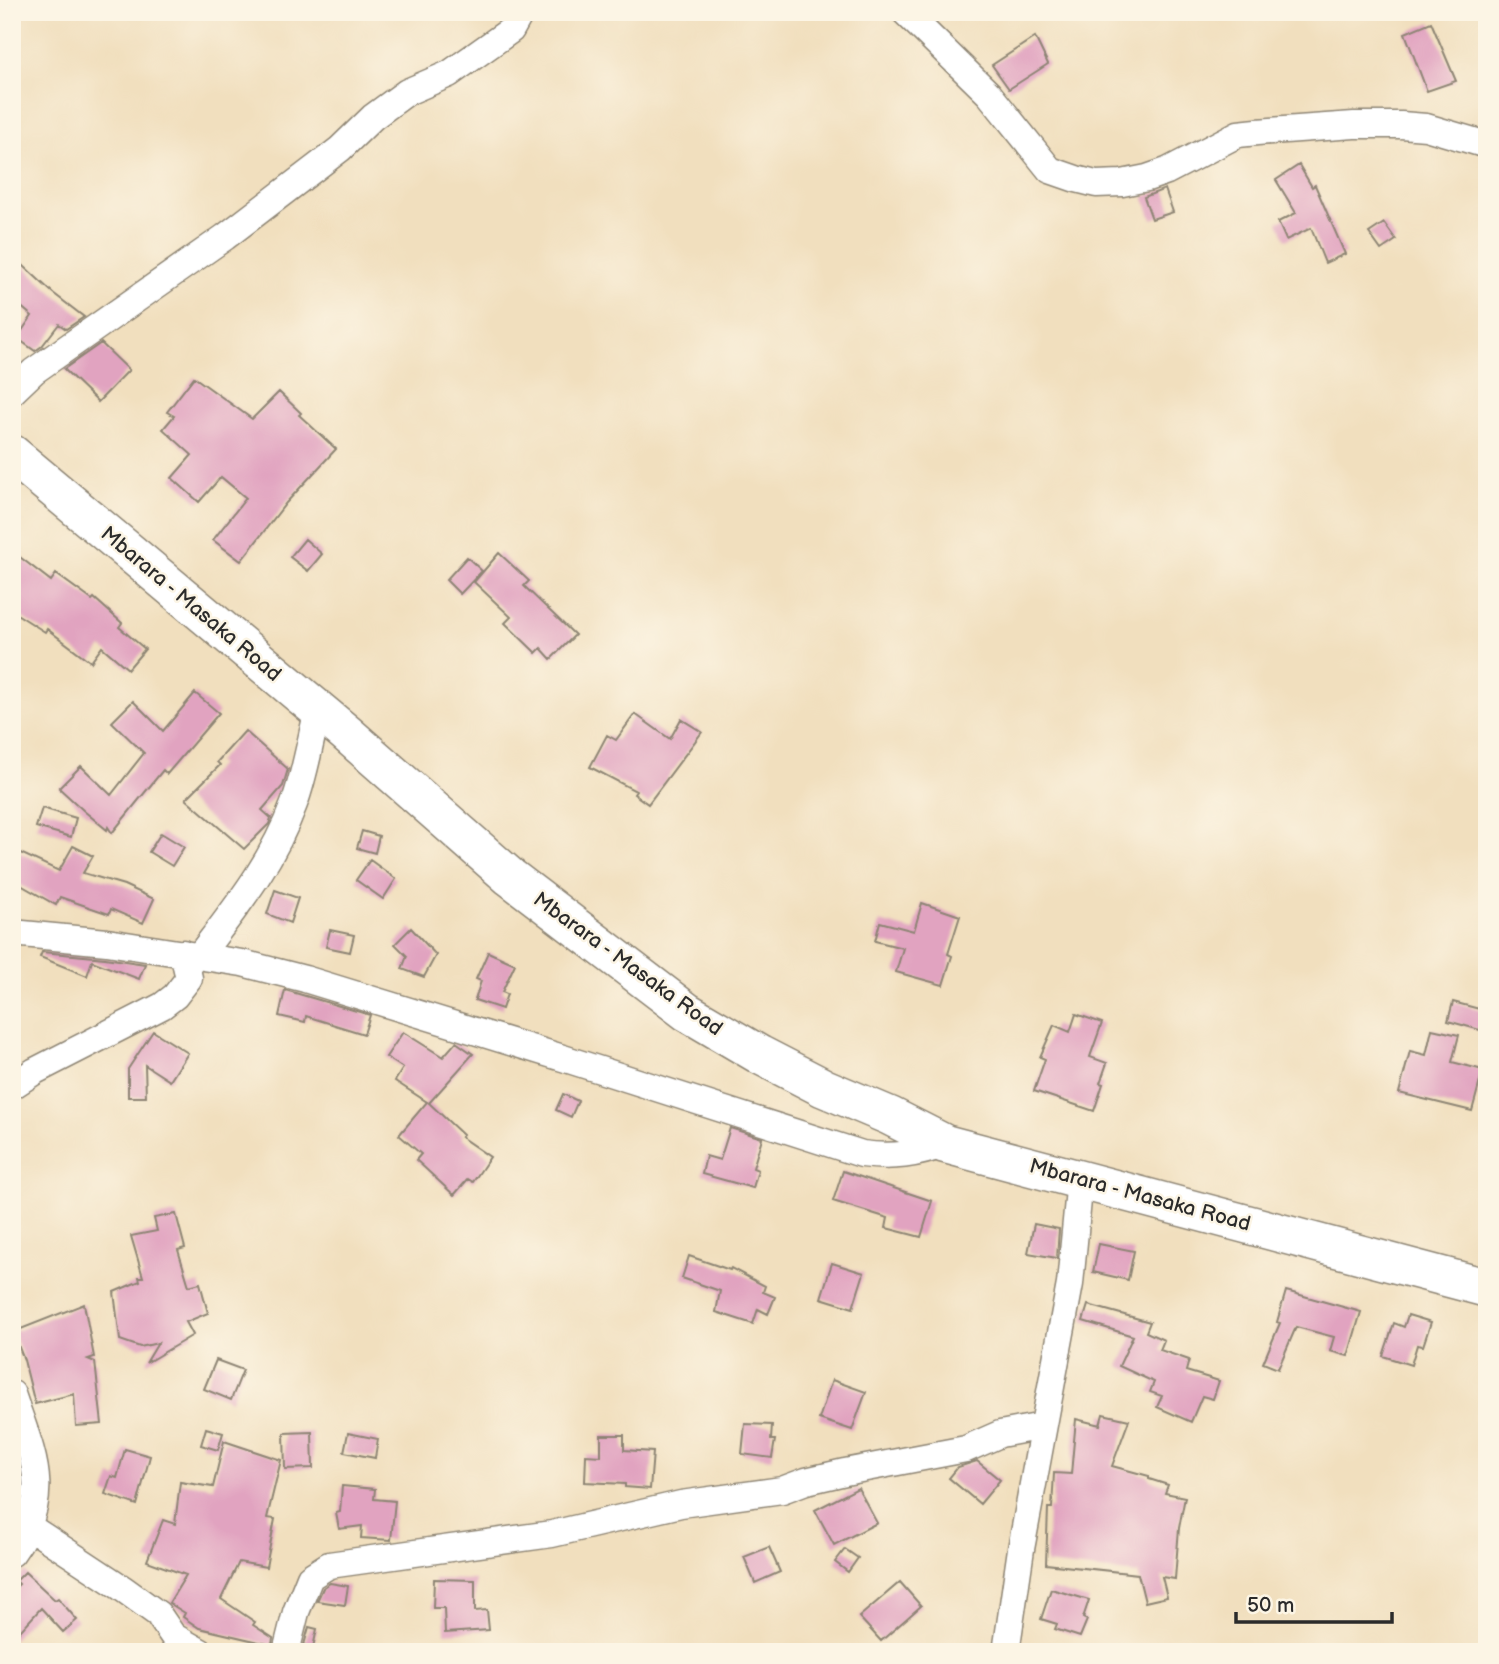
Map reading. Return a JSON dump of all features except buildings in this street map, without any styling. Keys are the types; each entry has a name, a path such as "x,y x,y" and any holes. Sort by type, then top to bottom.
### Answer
{"highway":[{"name":"Mbarara - Masaka Road","path":"12,454 318,710 510,877 688,1012 760,1055 945,1144 1487,1288"}],"street":[{"path":"12,392 34,371 246,221 340,149 373,117 407,92 449,74 511,30 521,12"},
{"path":"905,12 989,94 1050,170 1096,184 1147,178 1167,171 1238,134 1257,132 1354,125 1401,125 1426,127 1487,145"},
{"path":"12,1086 35,1071 162,1006 175,996 189,978 191,954 257,880 274,848 295,803 318,710"},
{"path":"12,933 107,942 242,963 318,983 579,1063 844,1150 897,1157 925,1152 945,1144"},
{"path":"1006,1652 1042,1426 1070,1284 1080,1179"},
{"path":"12,1394 36,1465 38,1490 28,1526 12,1553"},
{"path":"286,1652 296,1612 310,1577 329,1565 552,1534 681,1504 782,1490 845,1472 966,1449 1000,1434 1042,1426"},
{"path":"28,1526 158,1614 173,1636 201,1652"}]}
